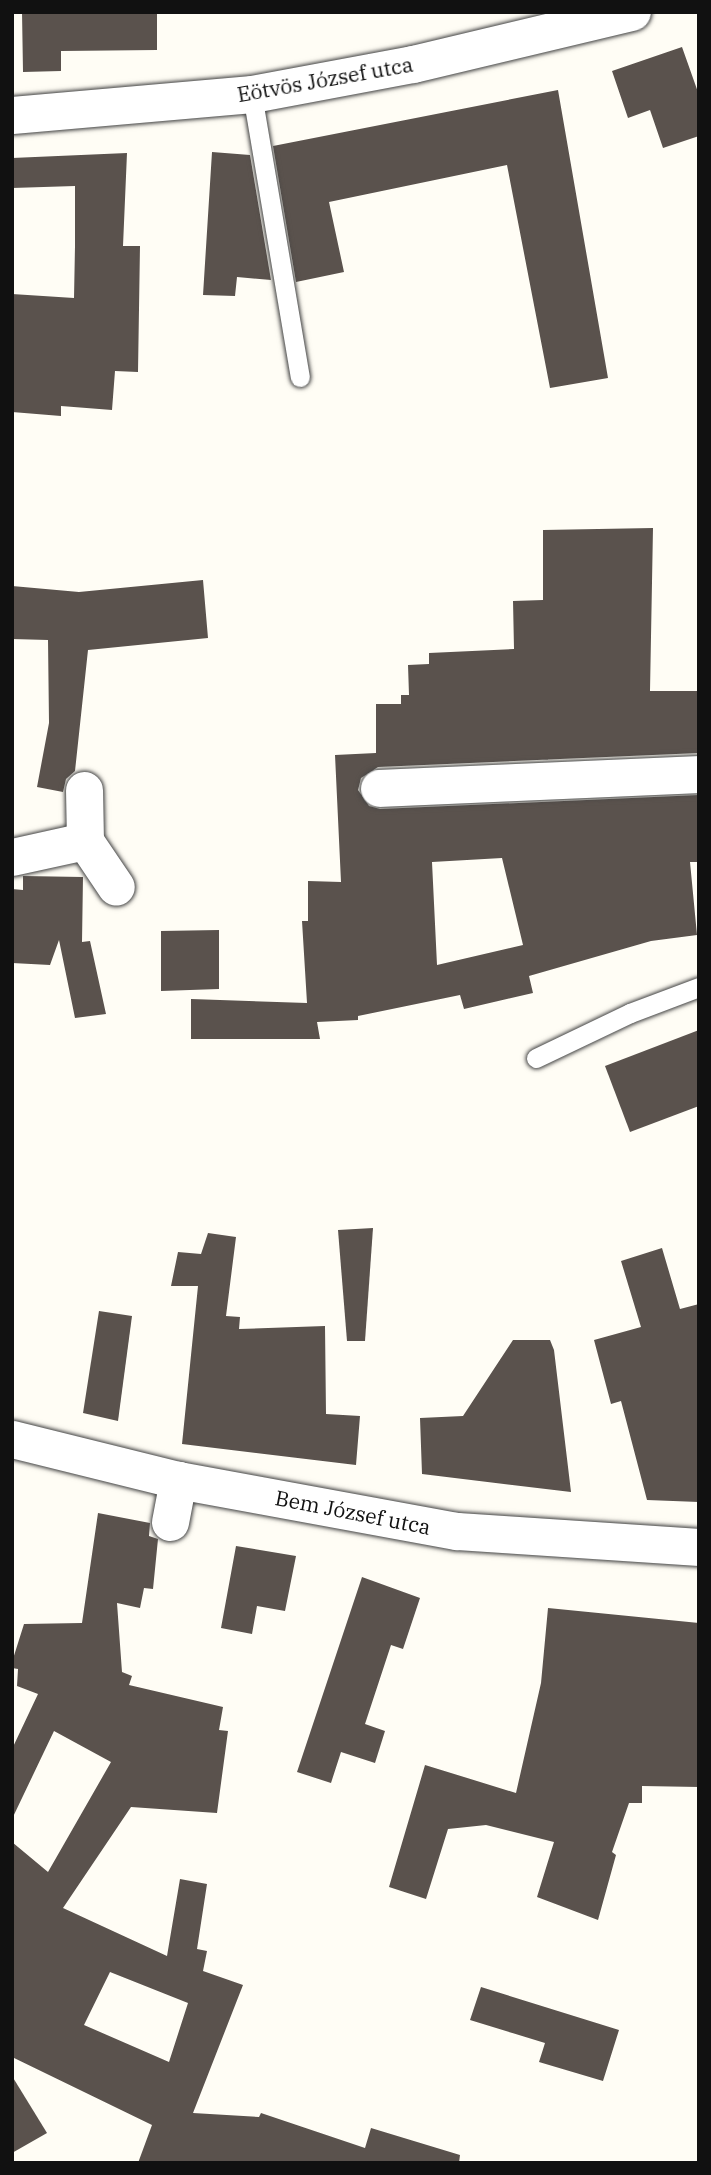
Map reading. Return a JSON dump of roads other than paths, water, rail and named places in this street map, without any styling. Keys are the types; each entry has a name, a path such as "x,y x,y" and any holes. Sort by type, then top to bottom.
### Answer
{"street":[{"name":"Eötvös József utca","path":"12,115 252,94 413,64 632,12"},
{"path":"379,788 478,786 699,774"},
{"path":"84,790 85,841 116,887"},
{"path":"12,857 85,841"},
{"name":"Bem József utca","path":"12,1439 178,1480 457,1531 699,1547"},
{"path":"170,1522 178,1480"}],"lane":[{"path":"252,94 300,377"},
{"path":"536,1058 630,1013 699,987"}]}
